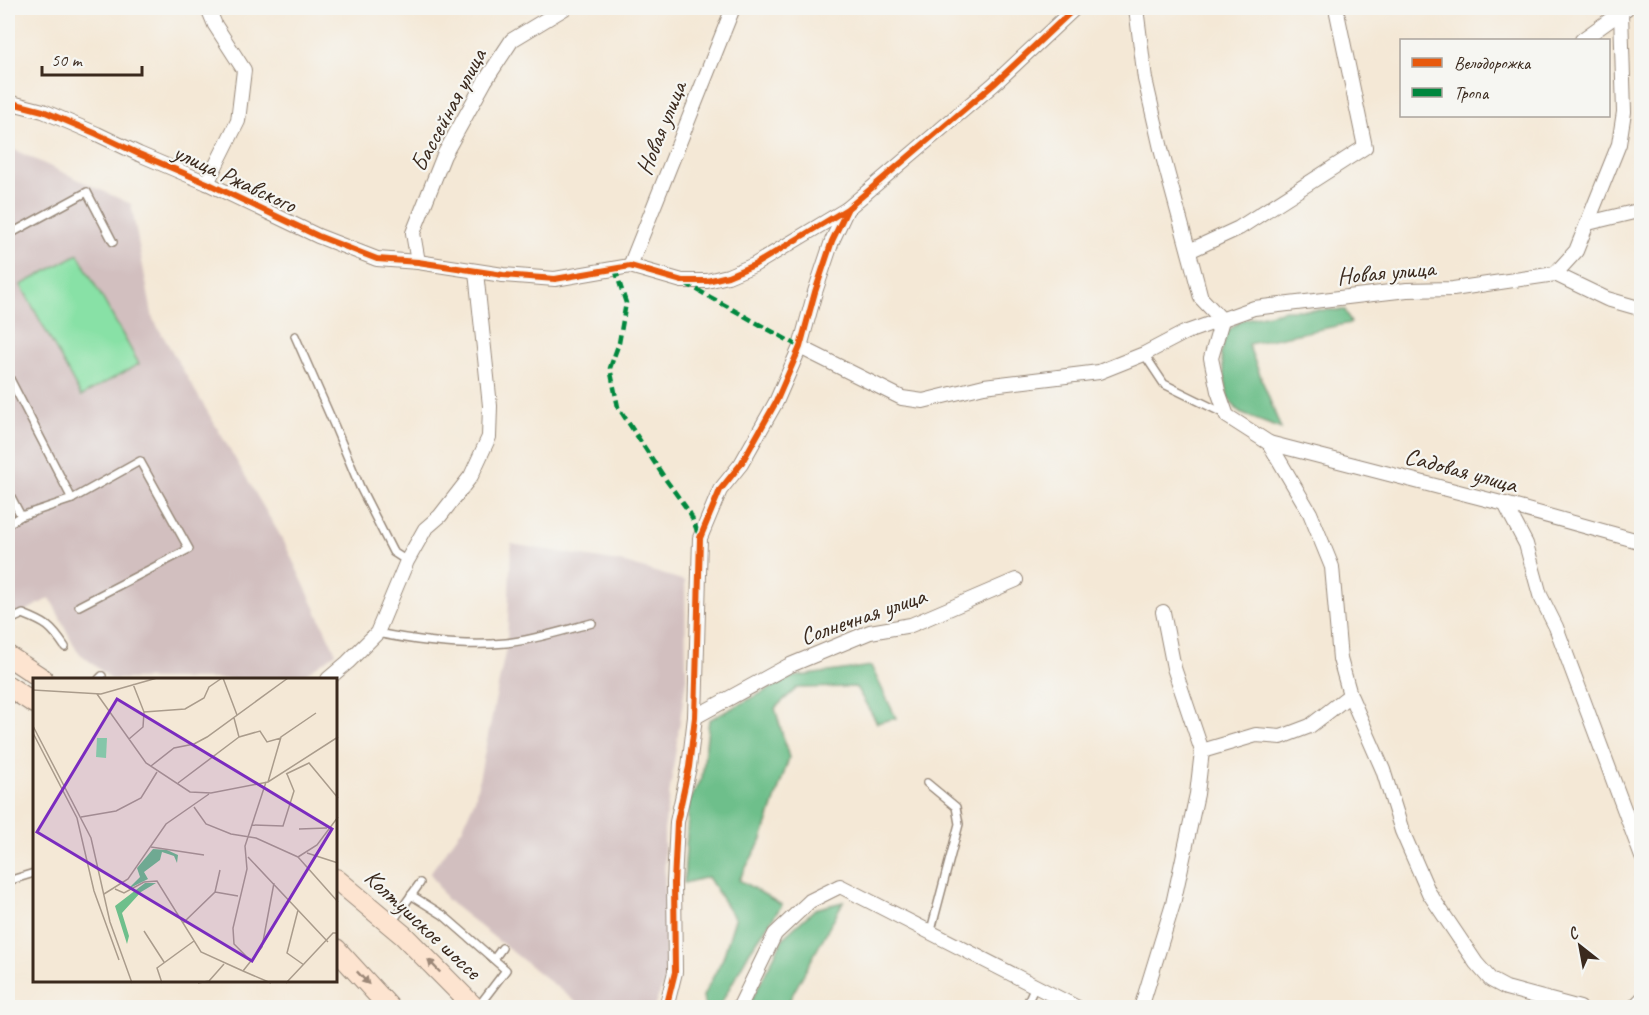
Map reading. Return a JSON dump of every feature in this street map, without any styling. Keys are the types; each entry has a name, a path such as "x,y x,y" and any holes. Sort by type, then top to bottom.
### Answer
{"main road":[{"path":"8,656 41,678"},
{"path":"8,686 33,703"},
{"name":"Колтушское шоссе","path":"338,881 390,924 476,1008"},
{"path":"338,951 390,1008"}],"street":[{"path":"207,183 238,121 244,70 215,25 208,8"},
{"name":"Бассейная улица","path":"417,262 413,233 444,155 485,81 512,40 565,8"},
{"name":"Новая улица","path":"630,266 733,8"},
{"path":"630,266 682,281 707,281 728,276 754,265 847,209 994,84 1075,8"},
{"path":"1136,8 1145,79 1188,251 1202,298 1222,320 1211,358 1218,391 1227,416 1269,443 1310,513 1332,567 1340,659 1350,695 1383,770 1402,831 1429,893 1476,963 1491,980 1506,988 1580,1008"},
{"path":"1188,251 1239,228 1365,147 1336,8"},
{"path":"1583,39 1624,10"},
{"path":"1624,10 1624,112 1619,144 1576,251 1555,274 1607,299 1641,309"},
{"name":"улица Ржавского","path":"8,102 52,115 340,245 377,259 417,262 476,272 555,279 630,266"},
{"path":"666,1008 675,972 674,883 677,822 689,767 695,717 700,538 720,490 741,464 776,402 800,347 825,262 847,209"},
{"path":"1588,223 1641,210"},
{"path":"328,678 377,633 407,561 425,530 440,516 471,476 489,437 490,406 476,272"},
{"name":"Новая улица","path":"800,347 902,398 923,401 984,386 1099,372 1144,354 1184,333 1254,308 1407,290 1453,289 1555,274"},
{"name":"Садовая улица","path":"1269,443 1641,542"},
{"path":"1505,504 1526,544 1540,595 1556,627 1641,857"},
{"name":"Солнечная улица","path":"695,717 788,666 870,632 911,625 1016,580"},
{"path":"1141,1008 1173,904 1197,794 1202,751 1174,668 1163,612"},
{"path":"1202,751 1256,735 1281,737 1310,726 1350,695"},
{"path":"739,1008 775,934 810,901 840,886 1078,1008"},
{"path":"1633,1008 1641,999"}],"lane":[{"path":"8,235 87,192 113,242"},
{"path":"295,336 360,487 393,552 407,561"},
{"path":"1144,354 1164,384 1227,416"},
{"path":"8,375 72,499"},
{"path":"8,524 21,516 72,499 140,461 189,549 79,606"},
{"path":"8,491 21,516"},
{"path":"8,622 23,615 37,620 53,629 65,647"},
{"path":"377,633 403,638 455,642 507,643 592,623"},
{"path":"927,783 956,807 959,824 930,934"},
{"path":"8,881 33,873"},
{"path":"390,924 420,883"},
{"path":"411,896 443,915 506,970 476,1008"},
{"path":"494,959 502,948"},
{"path":"1025,1008 1035,986"}],"shaded area":[{"path":"8,147 131,204 153,319 284,542 336,653 299,678 110,678 77,651 50,598 8,620"},
{"path":"511,544 625,563 685,581 686,680 664,830 666,978 654,1007 582,1007 447,900 430,873 462,829 475,799 507,643"}],"green space":[{"path":"78,254 139,364 81,396 21,285"},
{"path":"1286,310 1345,310 1351,323 1248,344 1281,429 1240,413 1228,398 1221,354 1227,332 1242,320"},
{"path":"871,666 896,718 877,723 856,687 797,688 775,708 789,758 762,839 739,880 782,905 750,951 719,1007 705,1007 703,996 723,958 735,919 708,877 684,883 689,802 702,778 709,720 793,677"},
{"path":"843,902 790,999 792,1007 748,1007 784,937 815,909"}],"marked path":[{"path":"615,269 626,303 619,343 610,368 618,407 690,513 700,538"},
{"path":"685,283 800,347"}],"cycle path":[{"path":"8,102 43,111 207,183 318,236 377,259 418,262 503,275 555,279 630,266 682,281 707,281 728,276 754,265 847,209 994,84 1075,8"},
{"path":"666,1008 675,972 674,883 677,822 689,767 695,717 700,538 720,490 741,464 776,402 800,347 832,241 847,210"}]}
